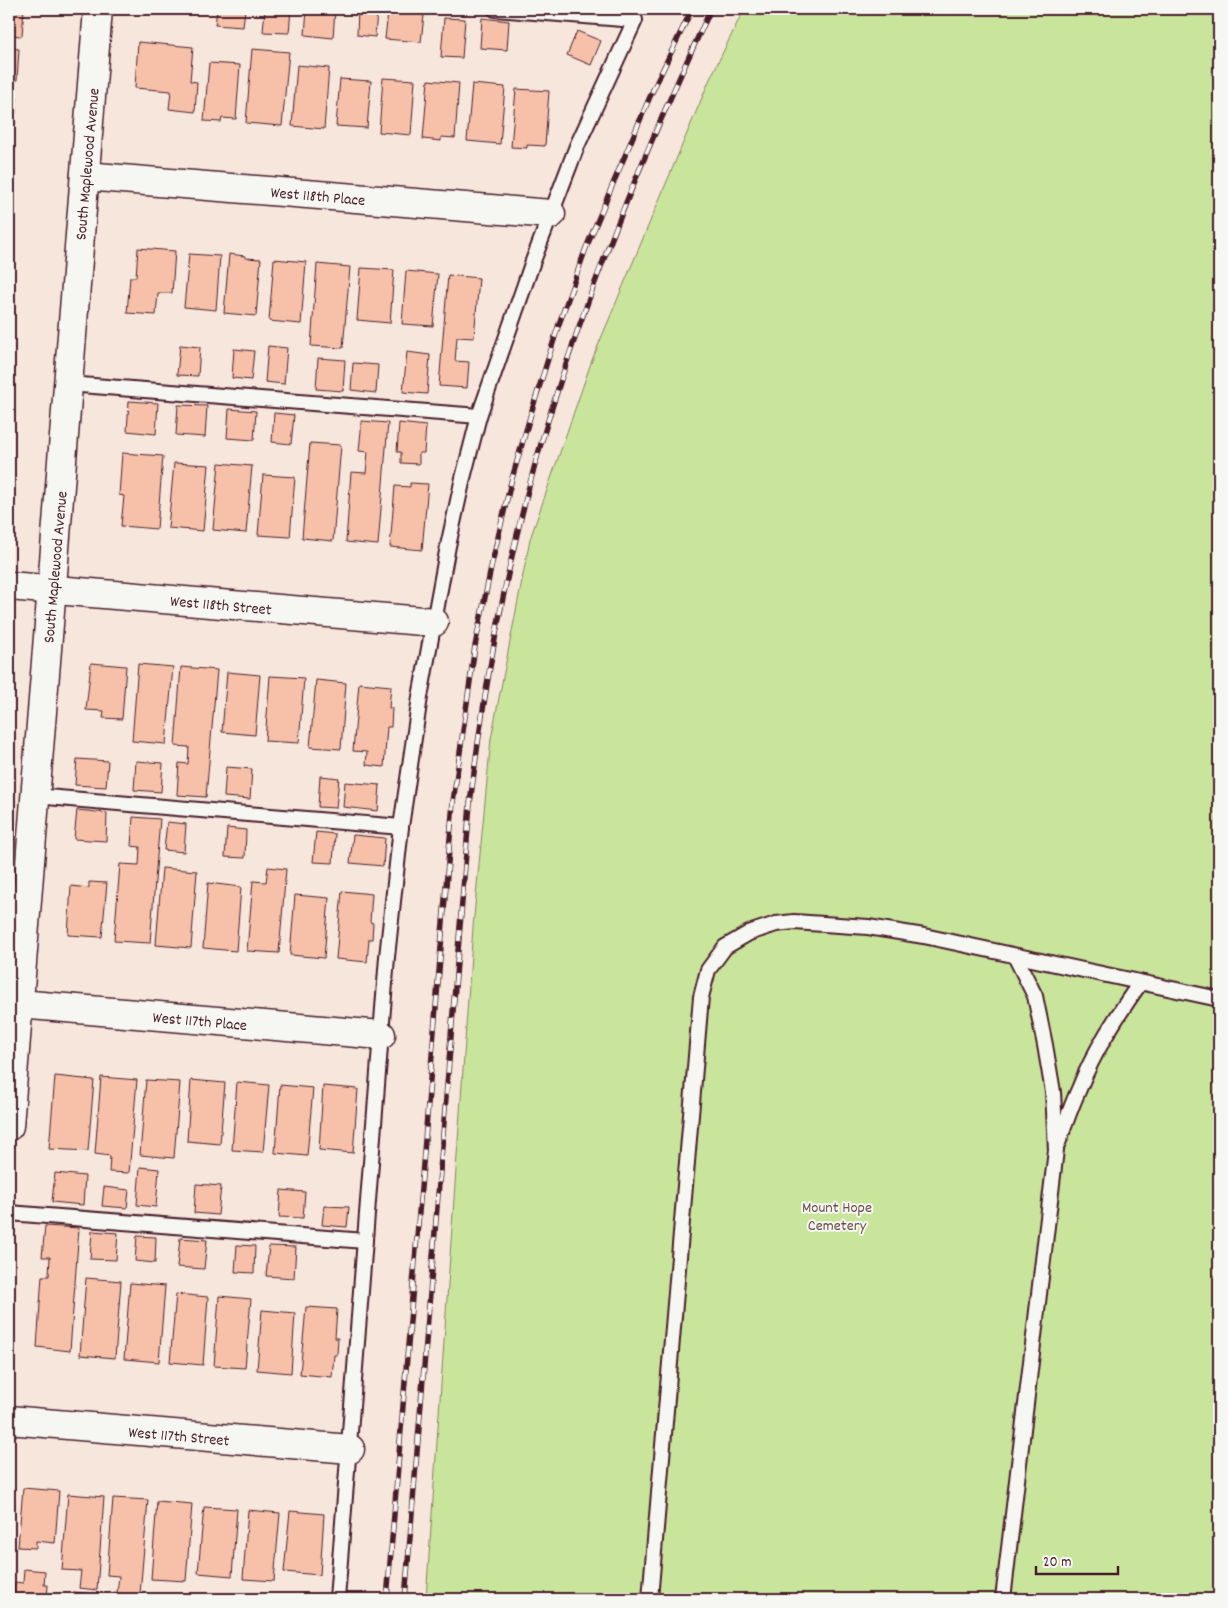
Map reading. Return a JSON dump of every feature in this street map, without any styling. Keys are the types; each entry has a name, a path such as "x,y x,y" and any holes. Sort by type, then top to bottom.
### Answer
{"street":[{"name":"South Maplewood Avenue","path":"9,1126 98,9"},
{"name":"West 118th Place","path":"85,176 551,214"},
{"name":"West 118th Street","path":"9,586 434,622"},
{"name":"West 117th Place","path":"18,1004 381,1035"},
{"name":"West 117th Street","path":"9,1420 350,1449"}],"lane":[{"path":"337,1599 381,1035 401,827 420,698 434,622 463,478 479,416 509,328 577,146 635,20 495,9"},
{"path":"68,384 479,416"},
{"path":"35,796 401,827"},
{"path":"650,1599 701,997 708,970 725,947 748,933 776,924 794,922 868,927 924,936 1219,1000"},
{"path":"1002,1599 1056,1150 1053,1092 1046,1045 1035,996 1015,956"},
{"path":"1056,1150 1079,1087 1100,1044 1140,982"},
{"path":"9,1213 365,1241"}],"green space":[{"name":"Mount Hope Cemetery","path":"744,9 1219,9 1219,1599 426,1599 473,927 491,739 530,539 592,360 709,81"}],"building":[{"path":"9,9 24,9 22,36 9,35"},
{"path":"217,9 245,9 243,27 215,25"},
{"path":"265,9 291,9 289,33 263,32"},
{"path":"307,9 335,9 333,38 305,35"},
{"path":"358,9 377,11 375,37 357,35"},
{"path":"388,12 424,15 421,42 385,39"},
{"path":"444,18 465,19 462,58 441,57"},
{"path":"482,18 509,21 507,50 480,48"},
{"path":"577,31 601,41 591,65 567,55"},
{"path":"138,42 193,47 190,81 197,82 195,112 169,109 171,91 135,88"},
{"path":"9,48 19,49 17,81 9,81"},
{"path":"252,49 289,52 282,126 246,123"},
{"path":"209,63 240,65 236,119 222,118 221,122 204,121"},
{"path":"297,65 329,68 324,129 292,126"},
{"path":"383,78 415,80 411,135 379,132"},
{"path":"340,79 371,81 367,128 336,126"},
{"path":"428,80 459,83 455,138 441,137 441,141 423,139"},
{"path":"472,84 505,87 500,144 467,141"},
{"path":"516,89 549,91 545,146 527,145 527,148 511,147"},
{"path":"9,90 12,90 11,97 17,98 14,131 9,131"},
{"path":"9,159 12,159 9,192"},
{"path":"138,248 175,251 172,293 158,293 156,315 127,313 130,277 136,277"},
{"path":"189,254 220,256 216,310 184,307"},
{"path":"229,254 261,259 256,316 224,313"},
{"path":"274,259 306,262 301,324 269,321"},
{"path":"317,264 350,267 343,348 311,346"},
{"path":"361,268 394,270 390,323 357,320"},
{"path":"406,271 438,274 433,326 402,324"},
{"path":"448,275 479,278 474,338 457,337 455,361 469,362 467,388 439,386"},
{"path":"180,345 200,347 198,376 177,375"},
{"path":"268,346 287,348 284,384 265,382"},
{"path":"234,349 254,351 251,380 232,378"},
{"path":"407,352 430,355 427,394 403,392"},
{"path":"318,358 345,360 343,391 316,389"},
{"path":"353,363 378,365 376,393 351,390"},
{"path":"129,401 158,403 156,434 127,431"},
{"path":"178,405 207,406 205,437 176,435"},
{"path":"229,409 256,411 254,440 227,438"},
{"path":"274,413 294,415 291,444 272,442"},
{"path":"362,421 388,423 378,545 346,542 351,472 366,473 368,452 359,451"},
{"path":"399,423 426,426 424,453 419,453 419,464 401,463 401,452 397,452"},
{"path":"310,443 341,445 333,541 302,538"},
{"path":"122,453 163,456 157,529 121,526 124,496 119,495"},
{"path":"174,463 209,465 203,531 168,528"},
{"path":"219,463 252,466 246,533 213,530"},
{"path":"263,475 295,477 290,537 258,535"},
{"path":"410,483 428,484 422,550 390,547 395,486 410,487"},
{"path":"91,663 126,666 122,719 103,718 104,711 86,710"},
{"path":"138,664 173,667 166,744 132,741"},
{"path":"181,667 217,670 206,797 177,795 179,763 188,764 189,747 175,746"},
{"path":"227,672 260,675 255,735 222,732"},
{"path":"270,676 304,678 299,743 265,741"},
{"path":"316,680 346,683 341,749 310,747"},
{"path":"359,683 391,686 389,708 392,708 391,727 387,727 384,767 366,765 367,752 353,751"},
{"path":"77,759 108,761 106,787 75,785"},
{"path":"136,761 163,763 161,792 134,790"},
{"path":"226,767 252,769 250,799 224,797"},
{"path":"320,776 339,778 336,808 318,807"},
{"path":"345,782 380,785 378,811 343,807"},
{"path":"77,810 107,813 106,841 74,839"},
{"path":"133,817 160,819 150,943 114,941 120,864 139,865 140,847 131,846"},
{"path":"167,822 186,824 184,852 164,850"},
{"path":"227,828 246,830 245,858 225,857"},
{"path":"316,832 335,834 333,863 313,862"},
{"path":"353,835 385,838 383,866 350,863"},
{"path":"268,867 286,869 279,953 247,951 253,881 266,882"},
{"path":"162,868 197,871 191,948 156,945"},
{"path":"89,882 107,883 102,937 68,935 71,886 89,888"},
{"path":"208,883 241,887 236,951 203,948"},
{"path":"342,891 372,894 370,922 373,923 372,939 369,939 367,962 336,959"},
{"path":"295,895 329,898 324,958 290,955"},
{"path":"55,1076 94,1080 88,1151 49,1149"},
{"path":"101,1077 137,1080 129,1173 109,1172 110,1156 95,1154"},
{"path":"146,1080 180,1082 174,1158 140,1155"},
{"path":"191,1080 225,1083 220,1144 187,1141"},
{"path":"237,1082 269,1085 263,1152 232,1150"},
{"path":"280,1085 313,1088 307,1156 275,1153"},
{"path":"323,1086 358,1089 353,1153 319,1150"},
{"path":"140,1167 159,1169 156,1207 137,1205"},
{"path":"55,1173 85,1176 83,1205 52,1202"},
{"path":"196,1184 221,1186 218,1215 194,1213"},
{"path":"104,1187 129,1190 127,1208 102,1206"},
{"path":"281,1190 305,1192 303,1218 279,1217"},
{"path":"324,1206 349,1207 347,1227 322,1225"},
{"path":"45,1226 79,1228 70,1351 37,1347 42,1276 49,1276 50,1257 42,1257"},
{"path":"92,1231 118,1233 116,1260 90,1259"},
{"path":"137,1236 156,1237 155,1263 135,1261"},
{"path":"180,1238 207,1240 204,1269 177,1267"},
{"path":"237,1245 255,1246 254,1273 235,1272"},
{"path":"269,1246 296,1247 294,1278 266,1276"},
{"path":"86,1278 121,1281 115,1358 80,1355"},
{"path":"130,1283 165,1286 159,1362 124,1359"},
{"path":"176,1294 208,1297 203,1365 170,1362"},
{"path":"219,1296 251,1299 245,1368 214,1366"},
{"path":"306,1307 337,1309 335,1338 338,1338 337,1355 334,1355 332,1377 300,1374"},
{"path":"262,1310 295,1313 291,1373 257,1370"},
{"path":"23,1488 59,1491 55,1543 36,1541 36,1548 18,1547"},
{"path":"68,1494 104,1497 97,1590 79,1588 81,1571 62,1570"},
{"path":"113,1498 148,1500 140,1594 144,1594 144,1599 113,1599 114,1592 117,1593 119,1576 107,1575"},
{"path":"157,1501 192,1504 186,1581 151,1579"},
{"path":"204,1507 237,1509 232,1576 198,1573"},
{"path":"248,1510 280,1513 274,1581 243,1579"},
{"path":"290,1511 324,1514 320,1575 284,1572"},
{"path":"24,1569 45,1571 44,1585 48,1585 47,1599 14,1599 15,1582 23,1583"},
{"path":"73,1592 98,1594 97,1599 73,1599"},
{"path":"161,1596 186,1598 186,1599 161,1599"}],"railway":[{"path":"387,1599 453,802 475,646 511,482 559,324 586,248 618,172 652,92 692,9"},
{"path":"405,1599 470,804 476,755 501,607 523,510 567,362 623,209 711,9"}]}
